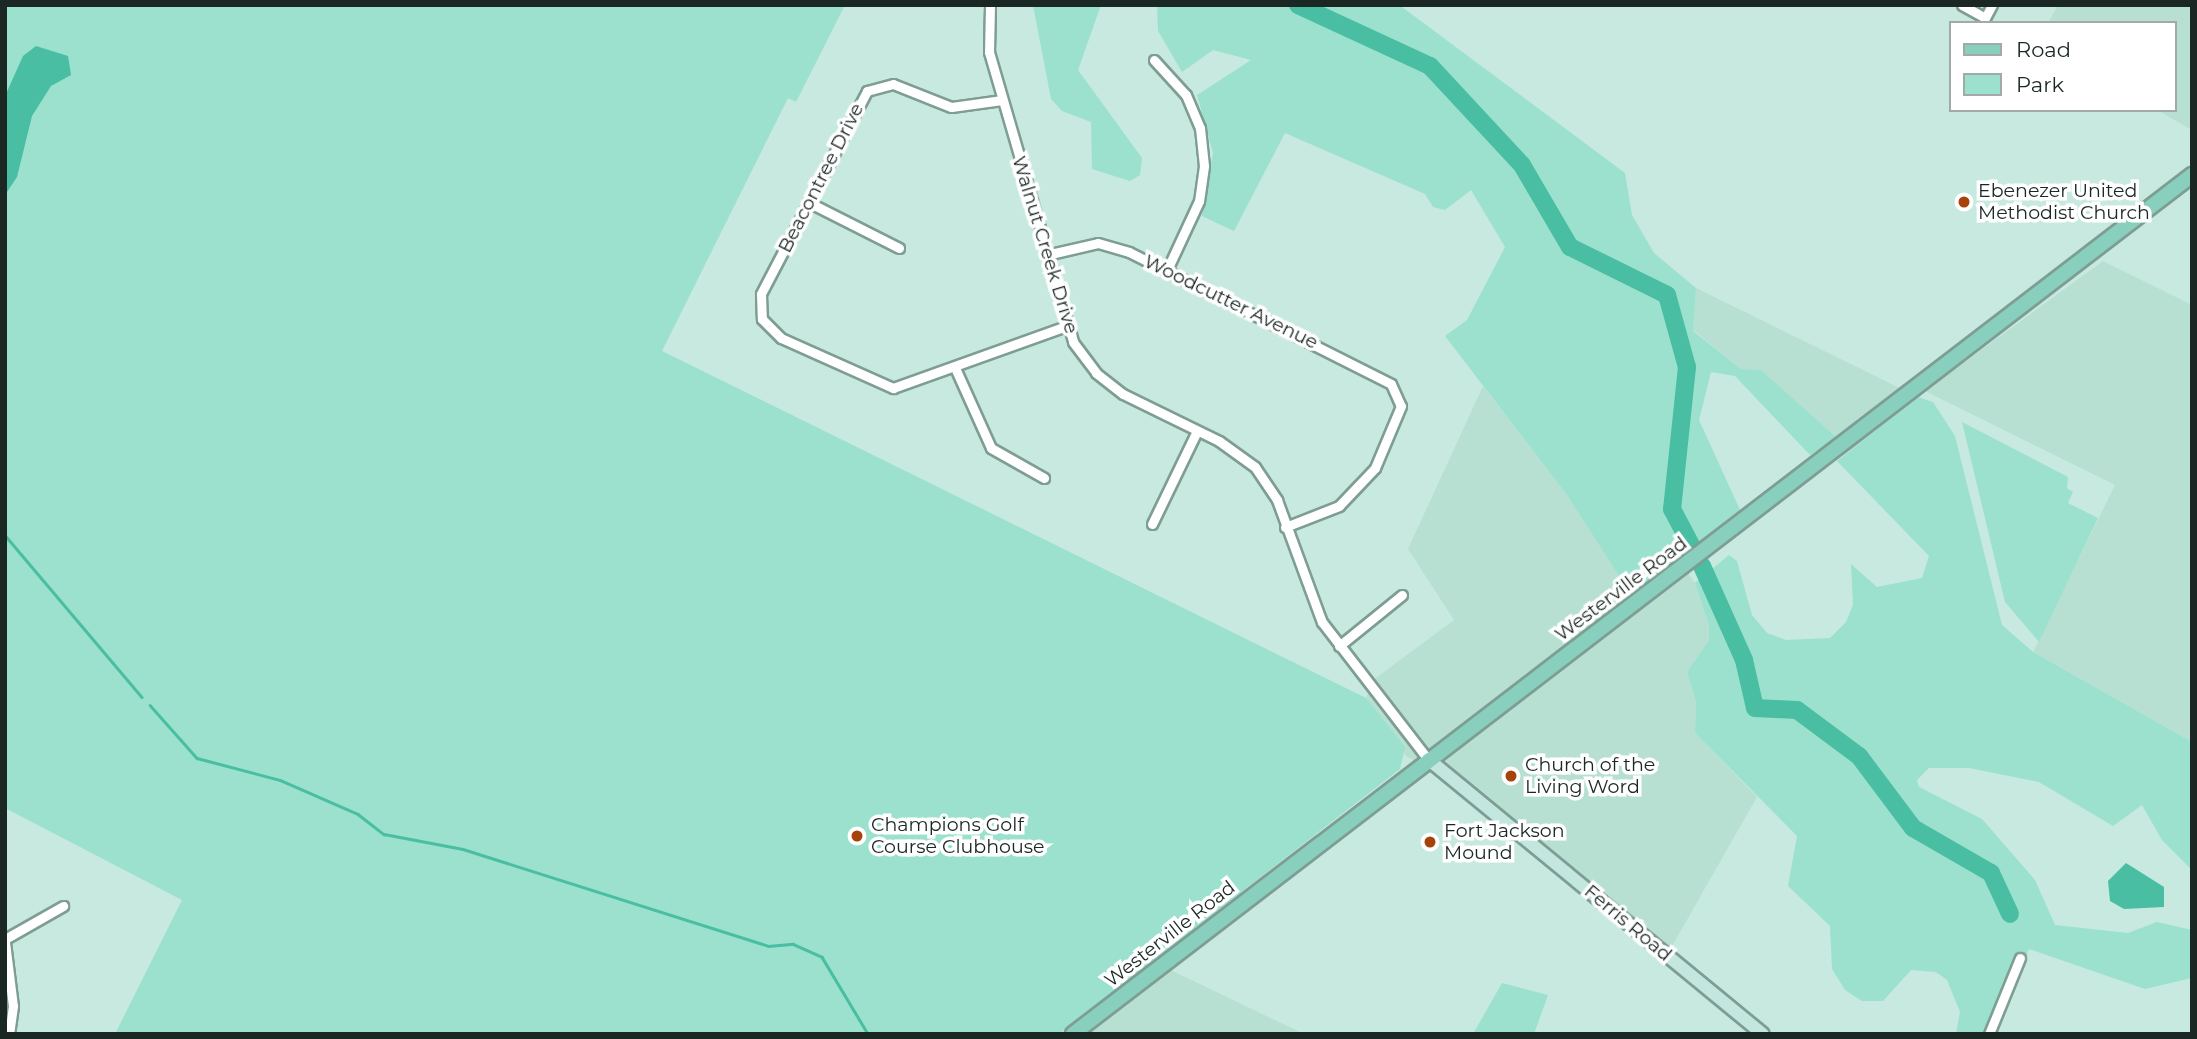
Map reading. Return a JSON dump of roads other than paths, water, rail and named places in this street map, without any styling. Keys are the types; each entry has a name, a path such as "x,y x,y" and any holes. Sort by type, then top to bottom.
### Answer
{"main road":[{"name":"Westerville Road","path":"1073,1034 2192,175"},
{"name":"Ferris Road","path":"1428,759 1763,1034"}],"street":[{"name":"Walnut Creek Drive","path":"990,5 989,52 1066,327 1096,373 1123,394 1197,431 1255,467 1285,527 1307,594 1339,646 1428,759"},
{"path":"1962,5 1985,18 1992,5"},
{"path":"1154,60 1186,96 1200,128 1204,166 1199,201 1167,270"},
{"name":"Beacontree Drive","path":"956,370 893,388 869,382 780,338 762,319 761,294 867,91 893,85 951,107 1002,100"},
{"path":"808,202 899,248"},
{"name":"Woodcutter Avenue","path":"1046,255 1098,243 1167,270 1386,379 1400,401 1375,468 1339,506 1285,527"},
{"path":"1044,478 991,448 956,370 1066,327"},
{"path":"1152,524 1197,431"},
{"path":"1339,646 1402,595"},
{"path":"9,1034 13,1006 5,940 63,906"},
{"path":"1989,1034 2020,958"}],"waterway":[{"path":"1298,5 1430,66 1522,165 1570,247 1667,295 1687,367 1672,509 1691,545"},
{"path":"5,535 142,697"},
{"path":"1702,566 1744,660 1755,708 1797,710 1859,756 1913,828 1991,873 2010,914"},
{"path":"150,705 197,758 280,780 358,814 384,834 463,849 768,946 793,944 822,957 868,1034"}],"place":[{"name":"Ebenezer United Methodist Church","path":"1964,202"},
{"name":"Church of the Living Word","path":"1511,776"},
{"name":"Champions Golf Course Clubhouse","path":"857,836"},
{"name":"Fort Jackson Mound","path":"1430,842"}]}
